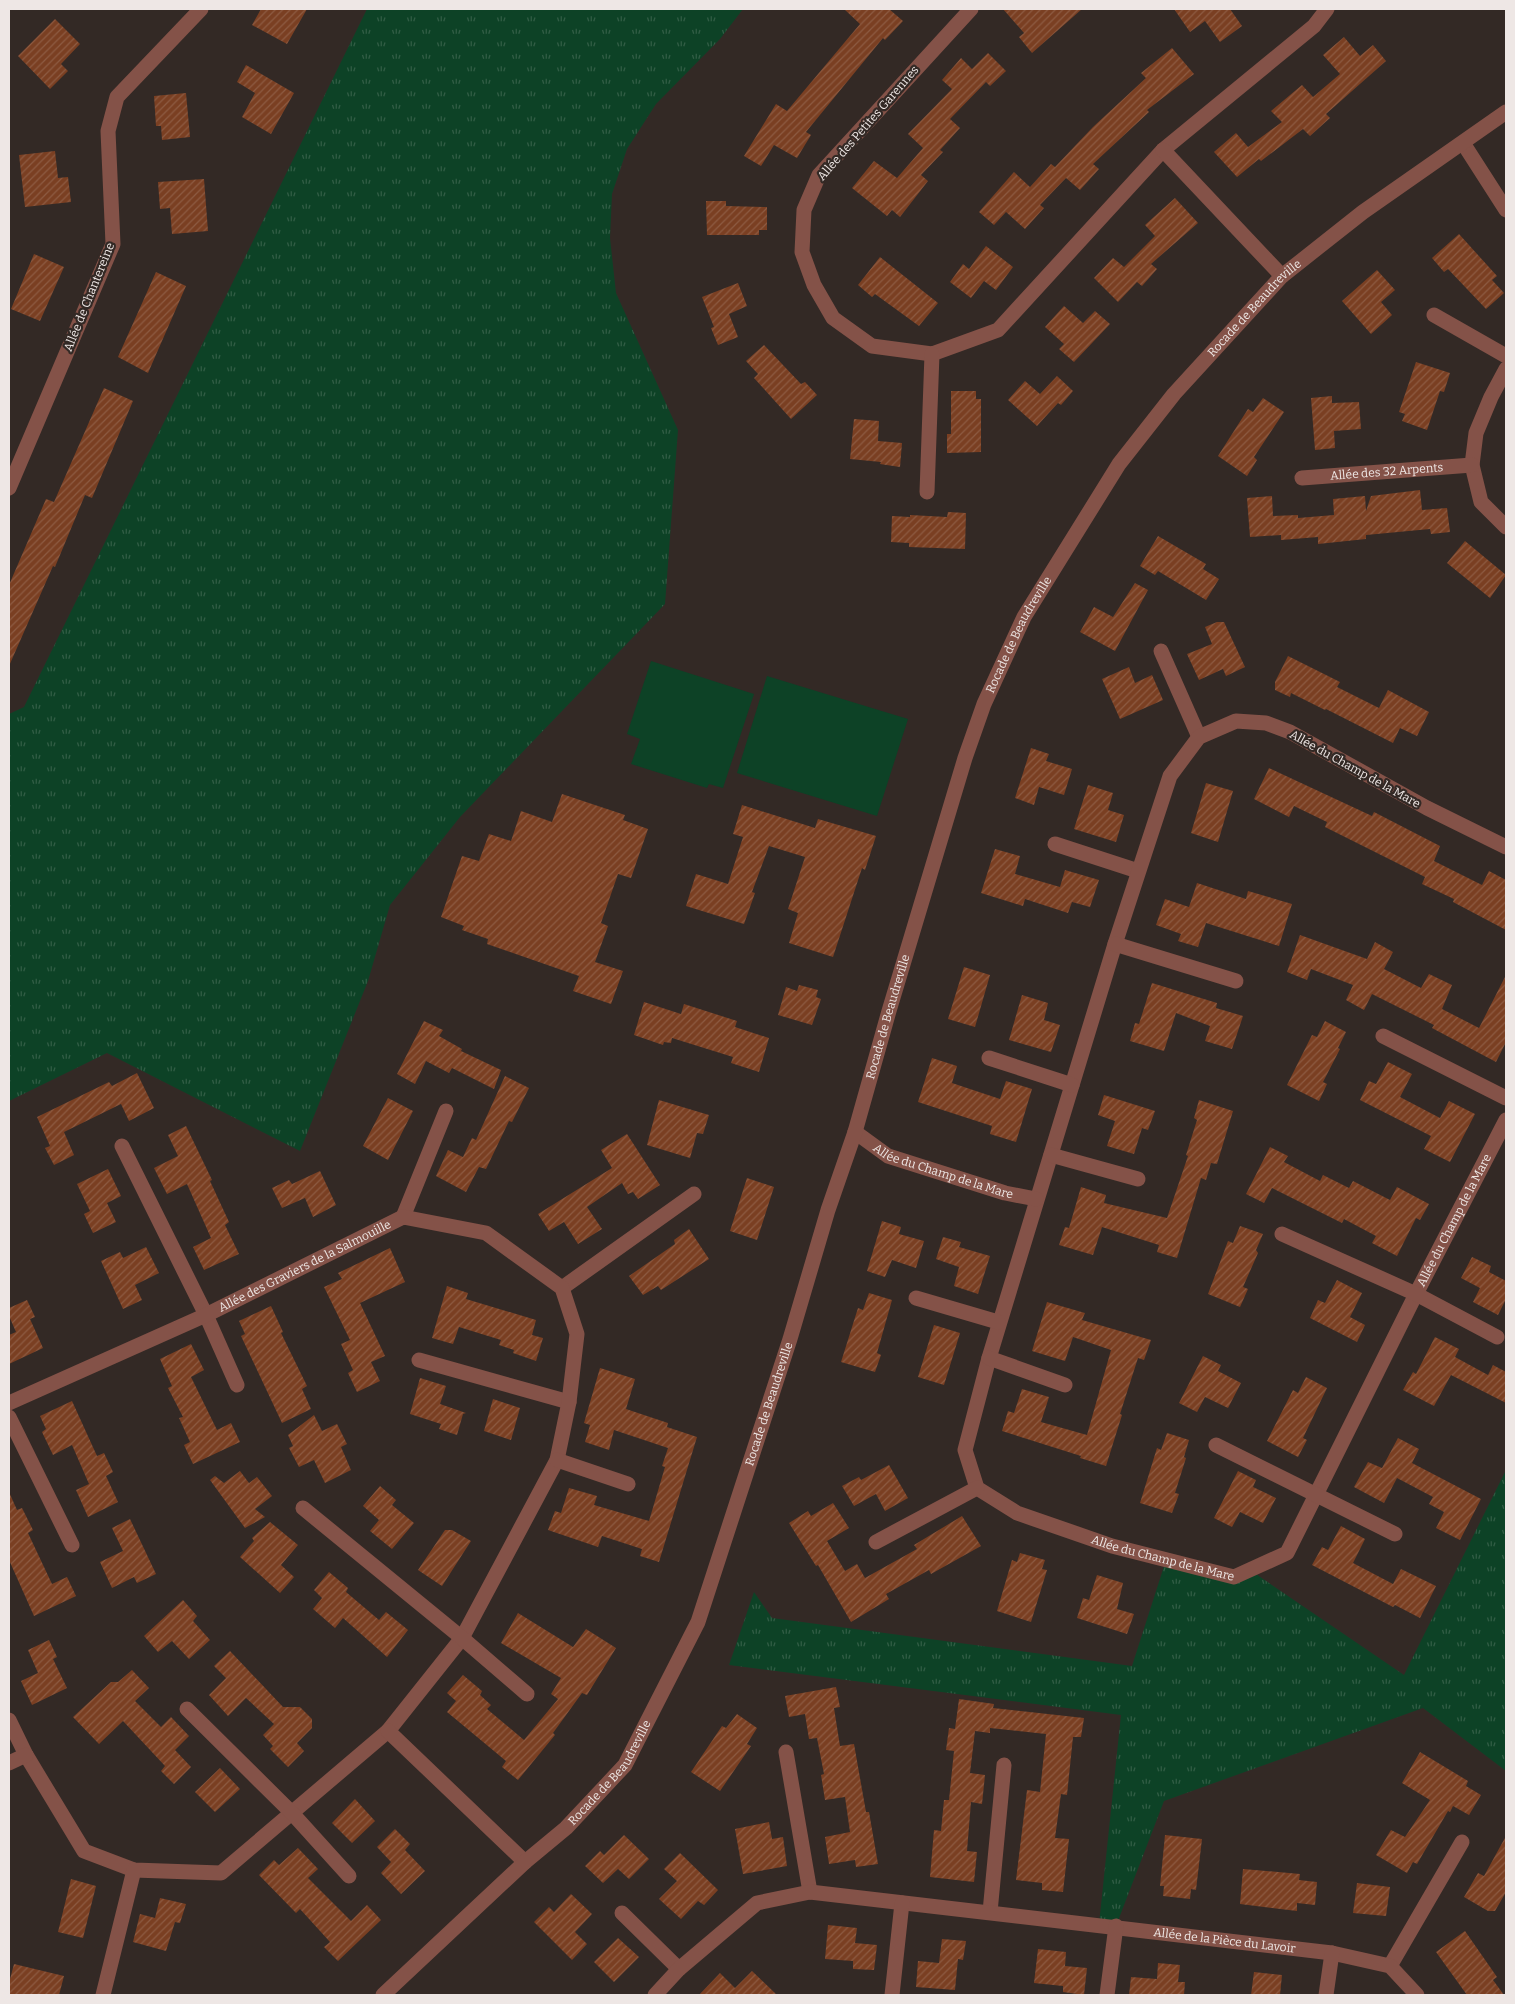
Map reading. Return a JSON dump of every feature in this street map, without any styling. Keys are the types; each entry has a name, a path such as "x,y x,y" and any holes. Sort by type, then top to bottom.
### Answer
{"street":[{"name":"Allée de Chantereine","path":"9,488 113,244 108,131 118,97 201,9"},
{"name":"Allée des Petites Garennes","path":"971,9 819,175 804,210 802,252 814,284 833,318 872,346 932,354 998,330 1162,150 1314,26 1327,9"},
{"name":"Rocade de Beaudreville","path":"383,1995 525,1862 566,1828 625,1765 698,1622 790,1339 828,1210 855,1132 964,758 984,704 1024,617 1119,464 1174,394 1282,276 1362,212 1506,112"},
{"path":"1463,143 1506,210"},
{"path":"1162,150 1282,276"},
{"path":"1434,314 1506,356"},
{"path":"927,492 932,354"},
{"path":"1506,369 1491,397 1476,433 1472,465 1480,502 1506,527"},
{"name":"Allée des 32 Arpents","path":"1302,478 1472,465"},
{"path":"876,1542 978,1488 965,1450 998,1322 1115,944 1170,776 1199,737 1161,650"},
{"name":"Allée du Champ de la Mare","path":"1199,737 1236,722 1266,723 1290,732 1427,808 1506,847"},
{"path":"1055,844 1138,871"},
{"path":"1115,944 1236,982"},
{"path":"1383,1036 1506,1098"},
{"path":"989,1058 1072,1085"},
{"name":"Allée des Graviers de la Salmouille","path":"403,1216 446,1111"},
{"name":"Allée du Champ de la Mare","path":"978,1488 1017,1513 1034,1519 1112,1546 1234,1578 1287,1553 1416,1294 1506,1120"},
{"name":"Allée du Champ de la Mare","path":"855,1132 888,1156 1005,1193 1036,1199"},
{"name":"Allée des Graviers de la Salmouille","path":"122,1146 206,1315 238,1385"},
{"path":"1051,1155 1138,1179"},
{"path":"9,1720 26,1755 84,1851 134,1870 222,1873 388,1732 462,1638 557,1460 569,1402 577,1334 562,1288 694,1194"},
{"name":"Allée des Graviers de la Salmouille","path":"9,1404 206,1315 403,1216 486,1233 562,1288"},
{"name":"Allée du Champ de la Mare","path":"1282,1234 1416,1294 1496,1337"},
{"path":"916,1298 998,1322"},
{"path":"988,1358 1065,1385"},
{"path":"419,1360 569,1402"},
{"path":"9,1417 72,1545"},
{"path":"1216,1445 1318,1494 1394,1534"},
{"path":"557,1460 628,1484"},
{"path":"303,1508 462,1638 527,1694"},
{"path":"187,1709 292,1812 349,1876"},
{"path":"388,1732 525,1862"},
{"path":"786,1752 810,1892"},
{"path":"9,1763 26,1755"},
{"path":"990,1912 1004,1765"},
{"path":"1417,1995 1390,1966 1462,1842"},
{"path":"103,1995 134,1870"},
{"name":"Allée de la Pièce du Lavoir","path":"655,1995 679,1969 757,1903 810,1892 1116,1926 1332,1953 1390,1966"},
{"path":"892,1995 902,1903"},
{"path":"622,1913 679,1969"},
{"path":"1107,1995 1116,1926"},
{"path":"1326,1995 1332,1953"}],"green space":[{"path":"367,9 743,9 720,39 656,104 627,149 612,194 610,238 616,293 678,430 665,604 460,817 390,905 368,981 300,1151 107,1053 9,1101 9,714 24,707"},
{"path":"651,661 754,694 723,788 709,784 707,788 631,764 640,739 627,734"},
{"path":"767,676 908,719 877,816 737,773"},
{"path":"1506,1470 1506,1771 1423,1708 1164,1801 1116,1926 1099,1924 1121,1715 729,1665 754,1592 772,1618 1132,1666 1166,1560 1234,1577 1250,1570 1404,1675"}],"building":[{"path":"261,9 307,9 287,44 252,25"},
{"path":"844,9 889,9 903,21 885,40 883,38 806,132 811,135 797,158 774,145 761,166 744,156 776,104 787,111 860,24"},
{"path":"1003,9 1082,9 1032,53 1019,37 1024,33"},
{"path":"1174,9 1230,9 1242,26 1220,42 1205,21 1190,32"},
{"path":"55,19 80,44 61,64 68,71 50,89 18,56"},
{"path":"1344,37 1360,56 1373,45 1386,61 1326,114 1330,118 1310,136 1303,129 1261,161 1259,159 1237,177 1214,152 1236,133 1248,147 1282,122 1271,111 1302,85 1313,97 1340,74 1323,55"},
{"path":"1172,48 1194,74 1147,110 1149,112 1093,164 1099,169 1080,190 1066,178 1040,205 1044,208 1025,229 1006,212 994,225 979,212 1014,172 1030,187 1051,164 1055,167 1093,127 1146,78 1141,73"},
{"path":"988,53 1006,71 990,86 986,82 950,119 960,128 940,150 943,152 921,175 928,181 900,217 892,210 887,216 852,188 874,161 897,178 923,148 908,134 952,89 942,80 961,58 972,69"},
{"path":"246,65 294,93 271,134 242,117 255,93 237,82"},
{"path":"186,93 190,137 162,140 161,126 156,126 154,96"},
{"path":"55,151 58,178 68,177 71,202 25,207 19,155"},
{"path":"204,179 208,231 172,234 170,208 160,209 158,182"},
{"path":"1175,198 1198,223 1151,264 1157,269 1142,286 1137,282 1118,302 1094,278 1113,258 1124,267 1155,236 1145,225"},
{"path":"706,201 726,201 726,206 767,207 767,230 759,230 759,235 707,235"},
{"path":"1459,234 1497,276 1492,280 1504,293 1486,309 1448,269 1444,272 1432,258"},
{"path":"986,246 1013,267 996,290 984,281 971,298 950,282 963,264 969,269"},
{"path":"34,254 64,267 40,321 11,309"},
{"path":"880,257 938,303 919,326 875,294 872,297 858,285"},
{"path":"1377,270 1395,290 1381,302 1392,315 1371,334 1342,301"},
{"path":"156,272 186,286 148,373 118,357"},
{"path":"738,283 747,306 729,314 738,337 718,345 711,328 714,327 702,297"},
{"path":"1064,306 1083,323 1095,311 1110,324 1074,362 1059,349 1064,344 1045,327"},
{"path":"764,345 801,384 805,382 817,395 791,419 754,378 758,374 746,361"},
{"path":"1416,362 1450,373 1444,392 1440,391 1427,430 1402,421 1405,414 1399,412"},
{"path":"1057,376 1073,391 1061,405 1058,403 1037,426 1008,400 1025,381 1040,394"},
{"path":"104,388 133,401 92,498 85,495 55,567 53,566 9,666 9,585 46,499 54,502"},
{"path":"951,391 976,391 976,399 981,399 981,452 947,453 947,434 951,434"},
{"path":"1332,396 1332,403 1359,402 1361,429 1334,431 1335,448 1315,450 1311,398"},
{"path":"1263,398 1284,412 1254,457 1257,460 1247,476 1218,456 1248,409 1253,412"},
{"path":"854,419 879,421 878,441 902,443 900,467 880,464 881,462 850,459"},
{"path":"1420,490 1422,510 1447,508 1450,532 1431,534 1430,529 1366,535 1366,539 1318,544 1318,537 1281,540 1281,535 1250,537 1247,498 1272,496 1273,516 1298,515 1298,518 1334,515 1333,499 1365,496 1366,511 1371,496"},
{"path":"948,512 966,513 965,549 909,547 909,543 891,542 892,516 947,517"},
{"path":"1158,536 1206,564 1203,569 1219,579 1206,600 1158,571 1155,575 1140,566"},
{"path":"1465,541 1506,575 1490,598 1447,563"},
{"path":"1135,583 1148,590 1115,651 1080,632 1094,607 1113,617"},
{"path":"1217,622 1224,622 1245,667 1226,676 1223,669 1199,680 1187,654 1212,644 1205,627"},
{"path":"1288,656 1340,682 1337,687 1379,708 1388,690 1429,712 1417,736 1400,728 1393,743 1291,693 1290,697 1275,690 1275,682"},
{"path":"1129,667 1135,683 1152,675 1163,700 1120,719 1102,679"},
{"path":"1031,748 1049,754 1046,761 1072,769 1064,795 1039,787 1034,805 1015,798"},
{"path":"1269,768 1372,816 1374,812 1440,846 1434,861 1482,885 1489,871 1506,880 1506,930 1453,902 1454,899 1422,884 1425,877 1325,827 1327,822 1294,806 1289,817 1254,799"},
{"path":"1206,783 1233,791 1218,842 1191,833"},
{"path":"1088,785 1113,793 1108,810 1124,815 1116,842 1074,829"},
{"path":"562,794 625,815 623,820 648,829 631,878 618,874 601,923 608,926 595,962 623,971 611,1004 573,991 579,976 487,944 488,939 462,930 464,926 441,917 462,856 479,861 489,834 511,841 521,811 552,822"},
{"path":"742,805 815,828 818,819 876,836 865,870 862,868 833,957 789,943 798,913 788,909 805,857 769,846 752,892 755,893 744,924 686,906 696,874 728,884 743,837 733,834"},
{"path":"995,849 1020,856 1015,874 1060,887 1065,870 1099,880 1090,907 1072,902 1068,913 1025,899 1023,906 981,893"},
{"path":"1197,883 1246,899 1248,891 1292,904 1279,946 1206,923 1198,947 1178,941 1181,934 1156,925 1165,899 1189,907"},
{"path":"1300,935 1367,959 1375,942 1393,952 1384,969 1421,988 1429,974 1452,985 1442,1009 1479,1028 1506,975 1506,1042 1496,1062 1432,1028 1434,1025 1372,994 1364,1010 1346,1000 1353,985 1311,969 1307,980 1287,972"},
{"path":"964,967 990,975 975,1027 948,1019"},
{"path":"1152,983 1217,1003 1216,1008 1243,1016 1232,1049 1205,1041 1210,1026 1176,1013 1164,1051 1130,1041 1135,1023 1139,1024"},
{"path":"799,985 818,990 816,997 821,999 812,1025 778,1015 786,987 797,991"},
{"path":"1022,995 1048,1003 1044,1020 1060,1025 1051,1052 1009,1040"},
{"path":"644,1002 681,1014 684,1004 737,1021 735,1027 769,1038 759,1072 731,1063 733,1057 672,1038 671,1043 664,1042 663,1045 634,1035"},
{"path":"424,1021 443,1030 439,1036 462,1049 461,1051 501,1070 494,1089 452,1068 449,1073 426,1061 415,1084 397,1074"},
{"path":"1325,1021 1346,1032 1338,1048 1340,1049 1323,1082 1327,1084 1319,1101 1287,1085 1312,1035 1317,1037"},
{"path":"932,1058 957,1066 952,1083 1000,1099 1006,1081 1032,1089 1016,1142 990,1134 992,1126 918,1102"},
{"path":"1388,1062 1412,1074 1400,1097 1440,1118 1449,1101 1475,1114 1450,1162 1424,1149 1431,1136 1360,1100 1369,1081 1376,1084"},
{"path":"137,1073 154,1108 129,1121 121,1104 64,1132 74,1155 54,1165 45,1148 50,1146 37,1117 109,1082 112,1086"},
{"path":"505,1076 529,1088 512,1122 509,1121 486,1169 479,1167 466,1192 436,1176 448,1150 463,1157 472,1138 476,1140"},
{"path":"1104,1095 1155,1111 1148,1130 1142,1128 1134,1154 1107,1146 1115,1121 1098,1115"},
{"path":"388,1098 413,1111 388,1160 363,1146"},
{"path":"659,1100 709,1115 703,1134 697,1133 690,1158 647,1145"},
{"path":"1199,1100 1233,1111 1217,1164 1211,1163 1206,1180 1201,1178 1177,1258 1157,1252 1159,1245 1102,1227 1093,1255 1059,1245 1065,1227 1069,1228 1081,1187 1106,1195 1104,1203 1167,1218 1188,1156 1186,1155 1197,1120 1194,1118"},
{"path":"186,1126 212,1180 210,1181 229,1222 225,1225 239,1254 204,1270 193,1247 211,1238 187,1184 167,1194 154,1168 178,1156 168,1135"},
{"path":"627,1134 660,1185 638,1199 633,1192 628,1194 622,1183 587,1207 602,1229 578,1244 564,1222 549,1231 538,1214 612,1168 601,1150"},
{"path":"1270,1147 1288,1156 1284,1162 1320,1181 1323,1175 1349,1188 1353,1181 1390,1200 1397,1187 1429,1204 1420,1220 1416,1218 1397,1256 1372,1243 1376,1236 1344,1219 1342,1223 1272,1188 1264,1203 1246,1194"},
{"path":"108,1169 121,1196 107,1203 116,1222 93,1233 84,1214 90,1211 77,1184"},
{"path":"320,1171 336,1205 313,1217 305,1198 282,1208 272,1188 289,1180 292,1184"},
{"path":"747,1178 774,1187 757,1240 730,1231"},
{"path":"882,1221 901,1227 899,1234 924,1241 916,1268 892,1260 885,1277 867,1271"},
{"path":"1240,1226 1263,1234 1256,1250 1258,1253 1243,1287 1248,1289 1240,1307 1208,1294 1228,1241 1233,1243"},
{"path":"689,1229 709,1259 661,1290 658,1286 643,1295 629,1276 675,1244 674,1240"},
{"path":"943,1237 961,1242 959,1247 990,1256 978,1294 954,1286 959,1267 936,1259"},
{"path":"146,1247 159,1273 135,1285 142,1300 123,1309 101,1261 120,1252 123,1258"},
{"path":"390,1248 405,1282 360,1303 385,1356 371,1362 380,1381 357,1392 348,1373 353,1370 341,1344 350,1340 324,1287 342,1279 338,1273"},
{"path":"1472,1257 1491,1266 1489,1272 1506,1281 1506,1299 1498,1315 1473,1302 1480,1288 1461,1278"},
{"path":"1337,1280 1362,1293 1350,1317 1365,1325 1357,1342 1310,1318 1318,1300 1325,1303"},
{"path":"447,1286 468,1293 466,1299 536,1320 532,1335 543,1338 536,1361 513,1353 514,1350 499,1345 501,1340 459,1327 453,1344 432,1338"},
{"path":"869,1293 892,1300 877,1353 881,1355 875,1372 841,1362 858,1308 863,1310"},
{"path":"27,1300 35,1317 30,1319 43,1348 9,1364 9,1335 16,1332 9,1316 9,1308"},
{"path":"1047,1302 1085,1313 1082,1320 1151,1340 1144,1360 1138,1358 1106,1466 1080,1458 1081,1456 1002,1431 1008,1411 1014,1413 1022,1389 1049,1397 1041,1422 1087,1435 1111,1350 1073,1337 1065,1361 1032,1351"},
{"path":"271,1306 283,1332 281,1333 307,1386 302,1389 311,1409 282,1423 241,1336 245,1334 239,1321"},
{"path":"934,1325 960,1333 944,1385 918,1377"},
{"path":"1435,1337 1459,1349 1455,1357 1488,1375 1493,1365 1506,1372 1506,1403 1451,1375 1434,1406 1403,1390 1413,1372 1416,1374"},
{"path":"191,1344 204,1370 191,1377 217,1430 231,1423 240,1442 193,1464 184,1445 190,1442 179,1418 183,1417 168,1388 172,1386 160,1359"},
{"path":"1203,1356 1221,1365 1218,1371 1241,1383 1228,1408 1205,1397 1197,1412 1179,1403"},
{"path":"600,1368 635,1379 626,1409 668,1423 667,1427 697,1437 659,1562 640,1556 642,1549 602,1536 598,1547 548,1530 555,1511 561,1513 569,1488 597,1496 594,1505 649,1521 665,1467 662,1466 668,1448 614,1430 609,1450 585,1442 590,1425 584,1423"},
{"path":"1306,1377 1327,1388 1303,1438 1307,1440 1298,1457 1267,1441 1293,1390 1298,1393"},
{"path":"420,1378 446,1386 440,1404 466,1413 463,1414 457,1435 439,1429 441,1424 410,1414"},
{"path":"493,1399 520,1408 511,1440 484,1431"},
{"path":"72,1401 97,1456 104,1453 113,1472 106,1476 118,1502 88,1517 76,1490 89,1484 72,1445 53,1455 42,1432 46,1429 40,1416"},
{"path":"314,1415 322,1431 337,1424 347,1444 341,1447 351,1470 325,1483 314,1460 299,1467 289,1448 293,1446 288,1435"},
{"path":"1167,1433 1189,1440 1184,1457 1186,1458 1175,1493 1179,1494 1172,1513 1140,1503 1157,1448 1161,1450"},
{"path":"1398,1438 1419,1449 1412,1463 1481,1499 1460,1540 1436,1528 1444,1512 1429,1504 1433,1497 1397,1478 1384,1503 1354,1487 1368,1462 1382,1468"},
{"path":"889,1465 908,1498 885,1511 876,1494 854,1506 842,1486 859,1477 861,1480"},
{"path":"240,1471 249,1483 257,1477 272,1496 255,1509 265,1517 245,1528 210,1480 215,1476 224,1483"},
{"path":"1238,1471 1256,1480 1253,1487 1276,1498 1263,1523 1240,1512 1232,1527 1214,1518"},
{"path":"380,1486 396,1500 392,1505 414,1523 392,1549 370,1531 379,1520 363,1506"},
{"path":"9,1492 17,1510 22,1508 33,1530 28,1533 52,1584 67,1577 76,1596 34,1616 9,1560"},
{"path":"833,1503 849,1528 827,1541 845,1571 857,1564 865,1578 917,1549 914,1545 962,1516 981,1546 931,1574 929,1570 886,1594 889,1599 851,1622 818,1565 816,1566 789,1523 808,1511 811,1516"},
{"path":"130,1519 156,1574 137,1583 134,1577 112,1588 100,1562 123,1551 112,1528"},
{"path":"270,1522 298,1545 281,1565 294,1577 280,1593 240,1557 254,1541 252,1538"},
{"path":"1341,1526 1365,1539 1353,1563 1393,1584 1401,1569 1436,1586 1420,1618 1395,1605 1393,1607 1312,1565 1322,1547 1328,1550"},
{"path":"445,1530 452,1530 471,1541 442,1586 418,1570"},
{"path":"1020,1553 1045,1560 1042,1569 1047,1570 1031,1622 997,1611 1012,1560 1017,1562"},
{"path":"329,1572 348,1588 346,1592 379,1620 386,1612 408,1630 387,1657 343,1618 335,1628 313,1609 322,1598 314,1590"},
{"path":"1097,1575 1123,1583 1117,1609 1134,1614 1127,1634 1077,1618 1083,1598 1089,1600"},
{"path":"183,1600 197,1616 193,1621 210,1640 189,1659 172,1641 158,1652 144,1636"},
{"path":"518,1613 573,1647 586,1629 616,1648 587,1695 582,1693 553,1733 555,1735 518,1780 502,1767 506,1761 447,1712 456,1701 447,1693 463,1675 482,1691 480,1695 491,1705 487,1709 524,1740 558,1699 551,1694 561,1678 501,1643"},
{"path":"49,1640 57,1657 53,1659 67,1688 32,1705 21,1681 38,1673 28,1650"},
{"path":"230,1651 283,1707 300,1707 312,1719 312,1728 297,1743 304,1751 288,1767 270,1749 273,1746 263,1735 274,1724 246,1698 228,1716 209,1695 226,1678 214,1666"},
{"path":"132,1670 149,1688 135,1701 161,1727 171,1717 189,1736 175,1750 191,1767 174,1784 161,1771 165,1766 123,1721 99,1744 73,1717 111,1682 118,1682"},
{"path":"836,1687 840,1707 834,1708 840,1746 854,1744 866,1812 869,1812 878,1864 856,1867 855,1860 829,1864 825,1837 850,1832 845,1797 825,1800 821,1775 824,1774 817,1738 809,1739 805,1714 789,1717 785,1696"},
{"path":"959,1699 994,1704 993,1708 1084,1718 1081,1737 1073,1737 1067,1795 1061,1794 1055,1838 1069,1839 1063,1892 1042,1890 1042,1883 1016,1880 1027,1790 1040,1792 1046,1734 990,1728 990,1733 975,1731 970,1773 985,1775 982,1804 971,1802 967,1851 977,1852 974,1882 930,1877 934,1830 941,1831 944,1800 949,1800 954,1751 946,1750 949,1728 955,1729"},
{"path":"737,1714 757,1728 747,1744 751,1746 720,1791 691,1772 722,1726 726,1728"},
{"path":"1420,1752 1468,1781 1466,1786 1481,1795 1469,1815 1453,1806 1450,1812 1448,1811 1417,1864 1413,1862 1407,1873 1376,1855 1391,1830 1405,1837 1430,1800 1402,1783"},
{"path":"220,1768 240,1789 215,1812 195,1792"},
{"path":"355,1799 375,1821 352,1843 332,1823"},
{"path":"769,1822 772,1839 783,1837 787,1866 743,1874 735,1829"},
{"path":"395,1829 410,1844 405,1850 425,1871 401,1894 381,1873 391,1862 377,1847"},
{"path":"624,1835 649,1859 629,1879 618,1869 603,1883 585,1866 600,1851 604,1855"},
{"path":"1165,1835 1202,1839 1196,1890 1191,1889 1190,1899 1163,1896 1164,1886 1160,1886"},
{"path":"1506,1836 1506,1892 1495,1911 1488,1911 1464,1897 1478,1873 1484,1876"},
{"path":"298,1848 318,1869 308,1878 351,1921 367,1905 381,1920 338,1961 324,1947 330,1942 300,1909 296,1913 259,1875 274,1860 279,1865"},
{"path":"680,1853 718,1890 704,1905 698,1901 681,1919 659,1899 677,1881 664,1869"},
{"path":"1243,1869 1300,1874 1299,1880 1317,1882 1315,1905 1297,1903 1297,1911 1240,1904"},
{"path":"71,1879 96,1886 83,1938 58,1932"},
{"path":"1357,1883 1390,1887 1386,1916 1353,1913"},
{"path":"571,1894 592,1914 575,1932 587,1944 572,1960 534,1922 549,1907 554,1912"},
{"path":"160,1898 186,1904 180,1923 175,1922 166,1951 133,1942 140,1914 155,1918"},
{"path":"828,1925 857,1928 855,1943 877,1945 874,1970 853,1969 853,1961 825,1959"},
{"path":"1465,1931 1497,1977 1493,1980 1504,1995 1467,1995 1436,1952"},
{"path":"618,1938 639,1957 614,1982 594,1962"},
{"path":"942,1939 966,1941 963,1960 958,1959 955,1990 916,1987 918,1961 939,1963"},
{"path":"1038,1949 1066,1952 1065,1966 1087,1968 1084,1995 1063,1992 1063,1986 1034,1983"},
{"path":"1158,1963 1180,1965 1178,1982 1185,1982 1184,1995 1129,1995 1131,1977 1157,1979"},
{"path":"14,1964 64,1976 59,1995 9,1995 9,1983"},
{"path":"752,1971 777,1995 699,1995 720,1973 735,1988"},
{"path":"1254,1972 1282,1975 1280,1995 1251,1995"}]}
